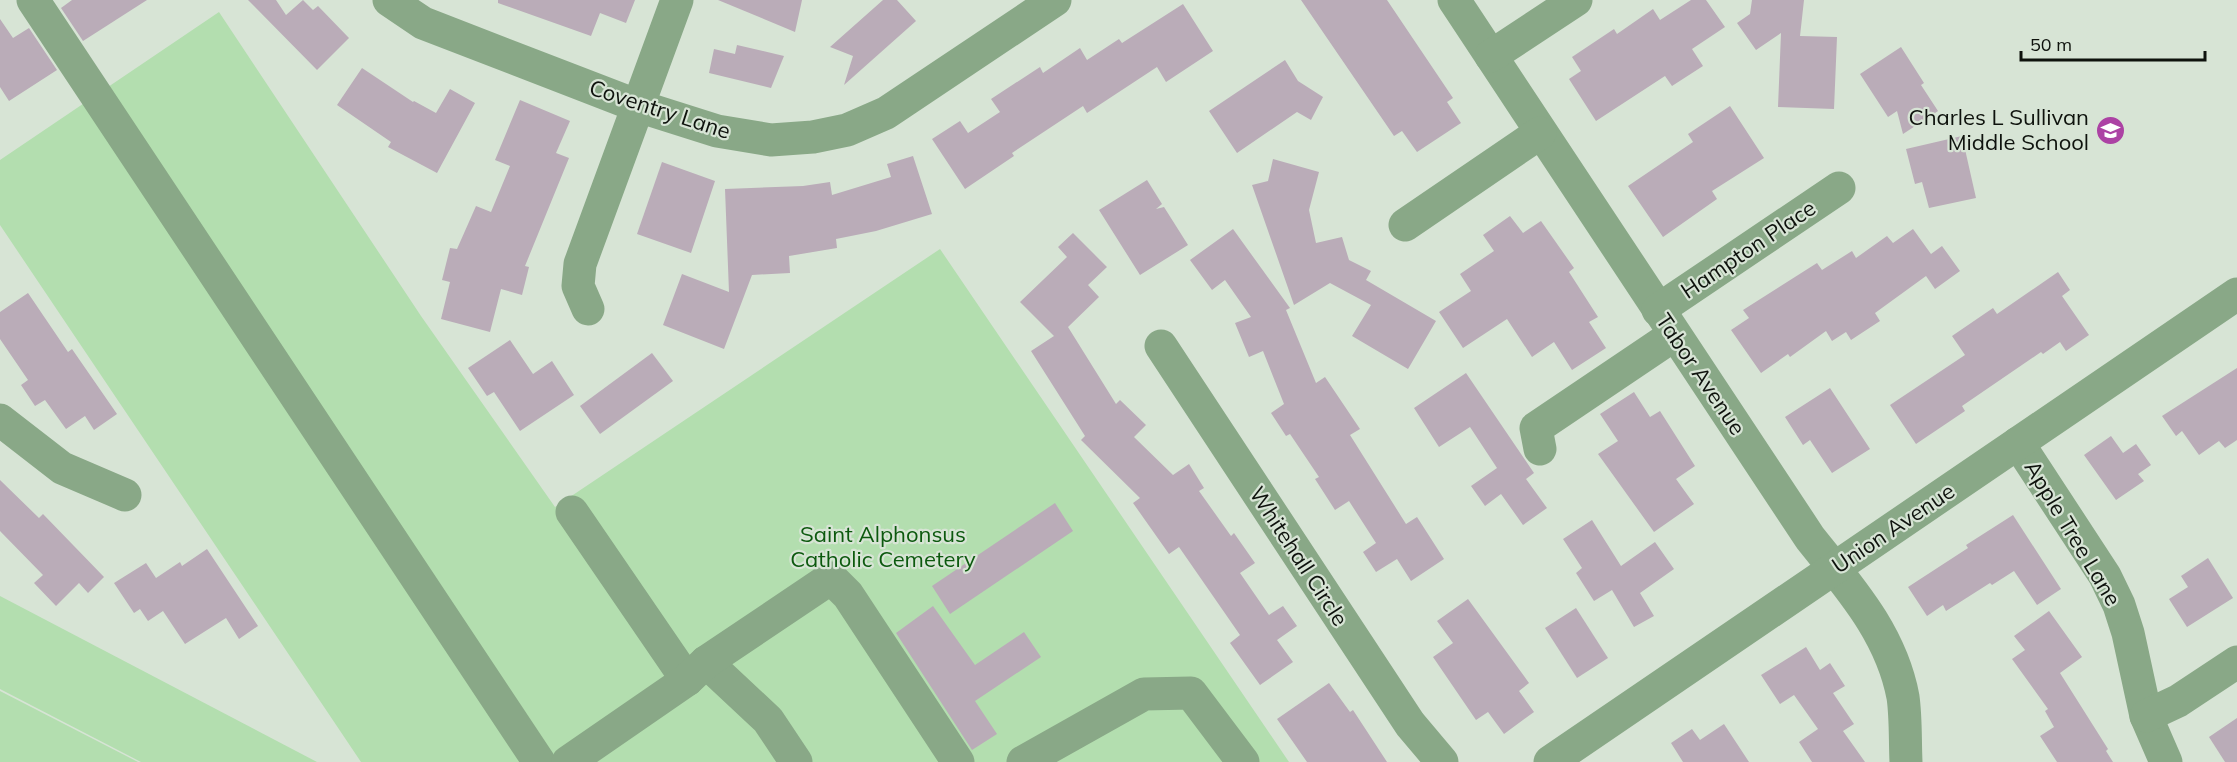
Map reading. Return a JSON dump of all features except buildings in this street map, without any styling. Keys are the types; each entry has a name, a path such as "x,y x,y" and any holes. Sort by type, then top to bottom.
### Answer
{"street":[{"path":"33,0 539,762"},
{"name":"Coventry Lane","path":"389,0 423,23 638,106 717,131 771,140 813,137 847,130 886,113 1055,0"},
{"path":"588,309 578,286 580,264 677,0"},
{"name":"Tabor Avenue","path":"1454,0 1810,538 1856,595 1890,652 1903,698 1906,762"},
{"path":"1491,56 1576,0"},
{"path":"1405,225 1540,133"},
{"name":"Hampton Place","path":"1532,431 1839,188"},
{"name":"Union Avenue","path":"1550,762 2237,294"},
{"name":"Whitehall Circle","path":"1161,346 1410,724 1442,762"},
{"path":"0,420 62,468 125,495"},
{"name":"Apple Tree Lane","path":"2018,443 2105,576 2119,605 2128,633 2146,716 2166,762"},
{"path":"572,512 696,671 768,720 796,762"},
{"path":"568,762 831,578 848,595 958,762"},
{"path":"2146,716 2178,701 2237,662"},
{"path":"1023,762 1144,694 1191,693 1242,762"}],"green space":[{"name":"Saint Alphonsus Catholic Cemetery","path":"219,12 421,316 555,507 940,249 1289,762 361,762 0,225 0,160"},
{"path":"0,596 317,762 141,762 0,689"},
{"path":"0,691 138,762 0,762"}],"place":[{"name":"Charles L Sullivan Middle School","path":"2110,130"}]}
